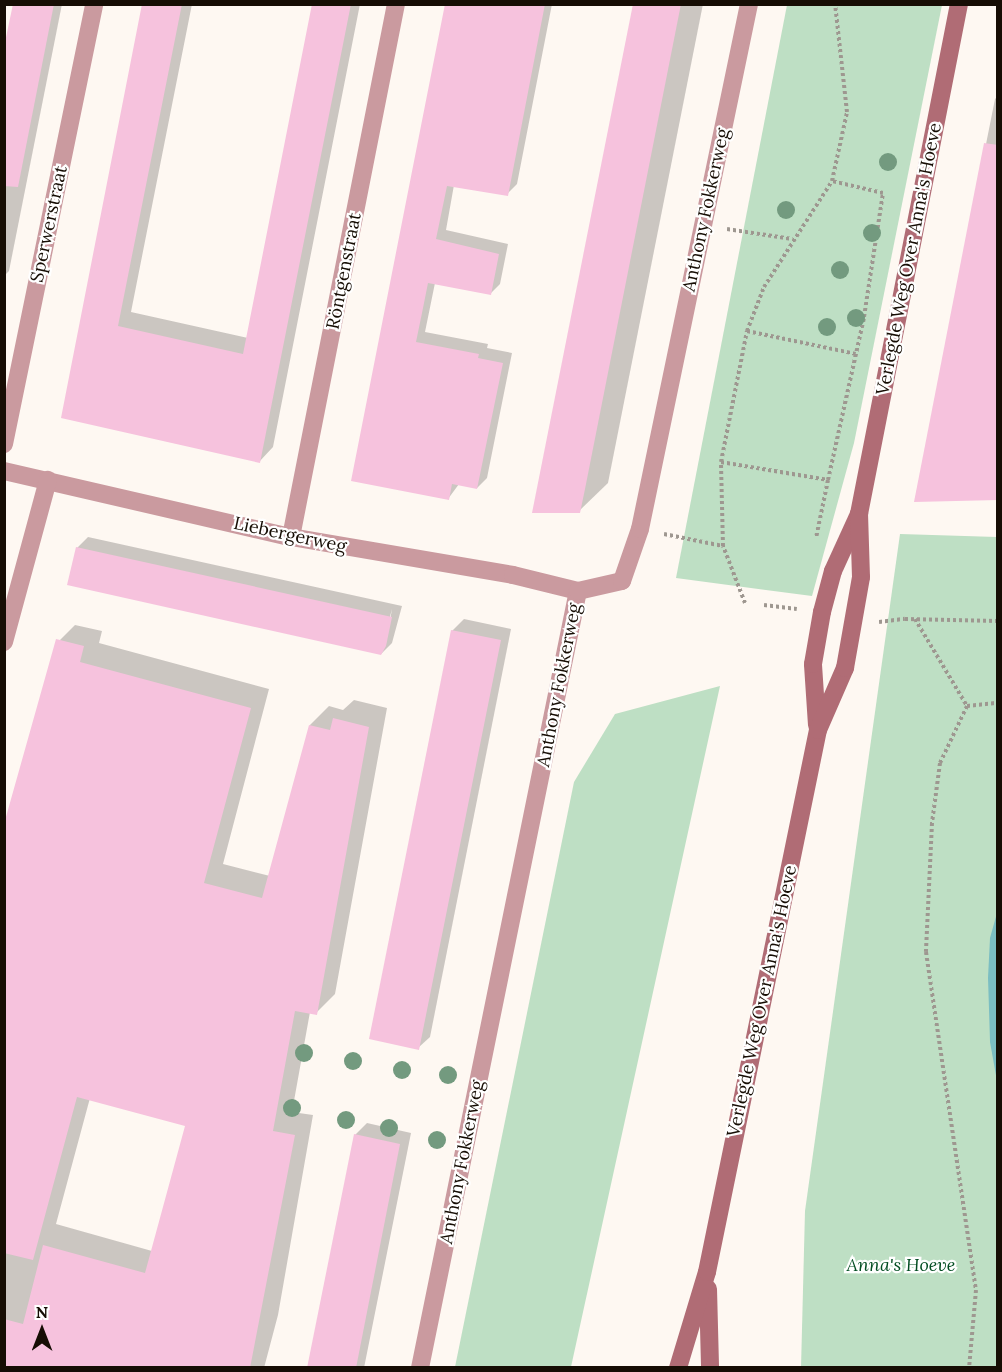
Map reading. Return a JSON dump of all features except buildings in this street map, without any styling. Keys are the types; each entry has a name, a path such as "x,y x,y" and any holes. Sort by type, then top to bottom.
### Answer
{"main road":[{"name":"Verlegde Weg Over Anna's Hoeve","path":"678,1368 707,1272 818,730 845,668 861,577 859,514 959,4"},
{"name":"Verlegde Weg Over Anna's Hoeve","path":"818,730 813,664 822,612 833,571 859,514"},
{"name":"Verlegde Weg Over Anna's Hoeve","path":"707,1272 710,1368"}],"street":[{"name":"Sperwerstraat","path":"4,444 94,4"},
{"name":"Röntgenstraat","path":"291,537 396,4"},
{"name":"Anthony Fokkerweg","path":"420,1368 578,591 622,581 640,529 749,4"},
{"name":"Liebergerweg","path":"4,471 291,537 513,575 578,591"},
{"path":"4,642 48,480"}],"path":[{"path":"745,603 723,546 721,462 747,331 764,287 792,239 832,181 847,112 834,4"},
{"path":"815,545 856,354 883,193 832,181"},
{"path":"703,225 792,239"},
{"path":"747,331 856,354"},
{"path":"721,462 828,480"},
{"path":"640,529 723,546"},
{"path":"802,610 804,599"},
{"path":"905,619 998,621"},
{"path":"915,619 967,706"},
{"path":"967,706 998,703"},
{"path":"967,706 940,763 932,823 926,952 976,1290 969,1368"}],"green space":[{"path":"787,5 942,5 854,443 812,596 676,578"},
{"name":"Anna's Hoeve","path":"900,534 997,537 997,1367 801,1368 805,1211"},
{"path":"720,686 571,1367 455,1367 574,782 615,714"}],"water":[{"path":"997,913 997,1081 990,1042 988,978 990,938"}]}
